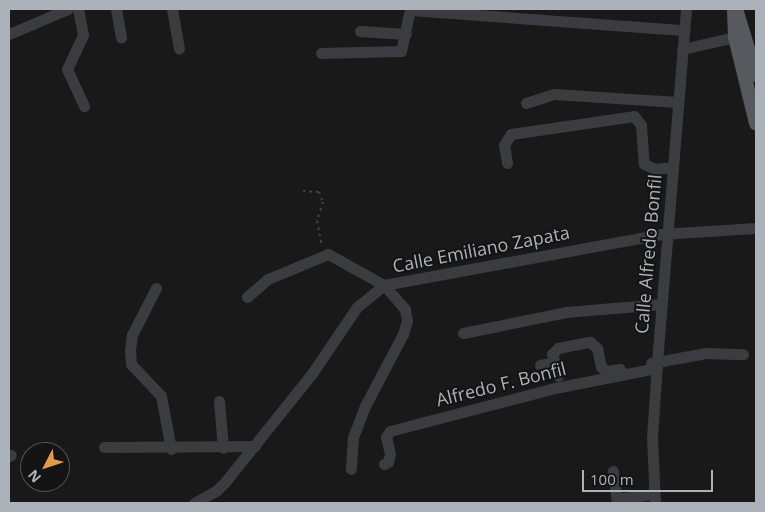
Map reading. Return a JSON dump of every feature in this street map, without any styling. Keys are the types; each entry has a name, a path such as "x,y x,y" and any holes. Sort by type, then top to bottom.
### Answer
{"main road":[{"path":"735,9 735,37 756,121"},
{"path":"735,9 756,75"}],"street":[{"path":"9,34 68,9"},
{"path":"78,9 83,35 67,69 84,106"},
{"path":"116,9 121,38"},
{"path":"172,9 179,48"},
{"path":"579,21 580,9"},
{"name":"Calle Alfredo Bonfil","path":"654,499 657,365 686,9"},
{"path":"321,53 396,53 401,51 410,10 684,30"},
{"path":"360,31 406,34"},
{"path":"682,49 735,37"},
{"path":"526,103 554,94 678,102"},
{"path":"507,163 504,146 511,134 634,116 641,125 644,164 655,169 673,167"},
{"name":"Calle Emiliano Zapata","path":"194,503 216,491 314,372 357,307 384,286 669,235 756,228"},
{"path":"247,297 268,279 328,254 384,286 405,309 407,321 353,438 351,469"},
{"path":"156,288 132,335 131,364 161,396 171,449"},
{"path":"463,333 566,312 662,304"},
{"path":"558,376 552,354 558,348 590,342 597,348 602,367 607,371 657,365 706,354 743,354"},
{"path":"540,365 555,362"},
{"name":"Alfredo F. Bonfil","path":"384,464 388,462 390,454 386,437 390,432 555,388 657,365"},
{"path":"219,401 224,448"},
{"path":"104,447 171,449 255,446"},
{"path":"613,471 617,501 654,499"}],"path":[{"path":"303,191 319,192 323,202 317,221 322,247 328,254"}]}
